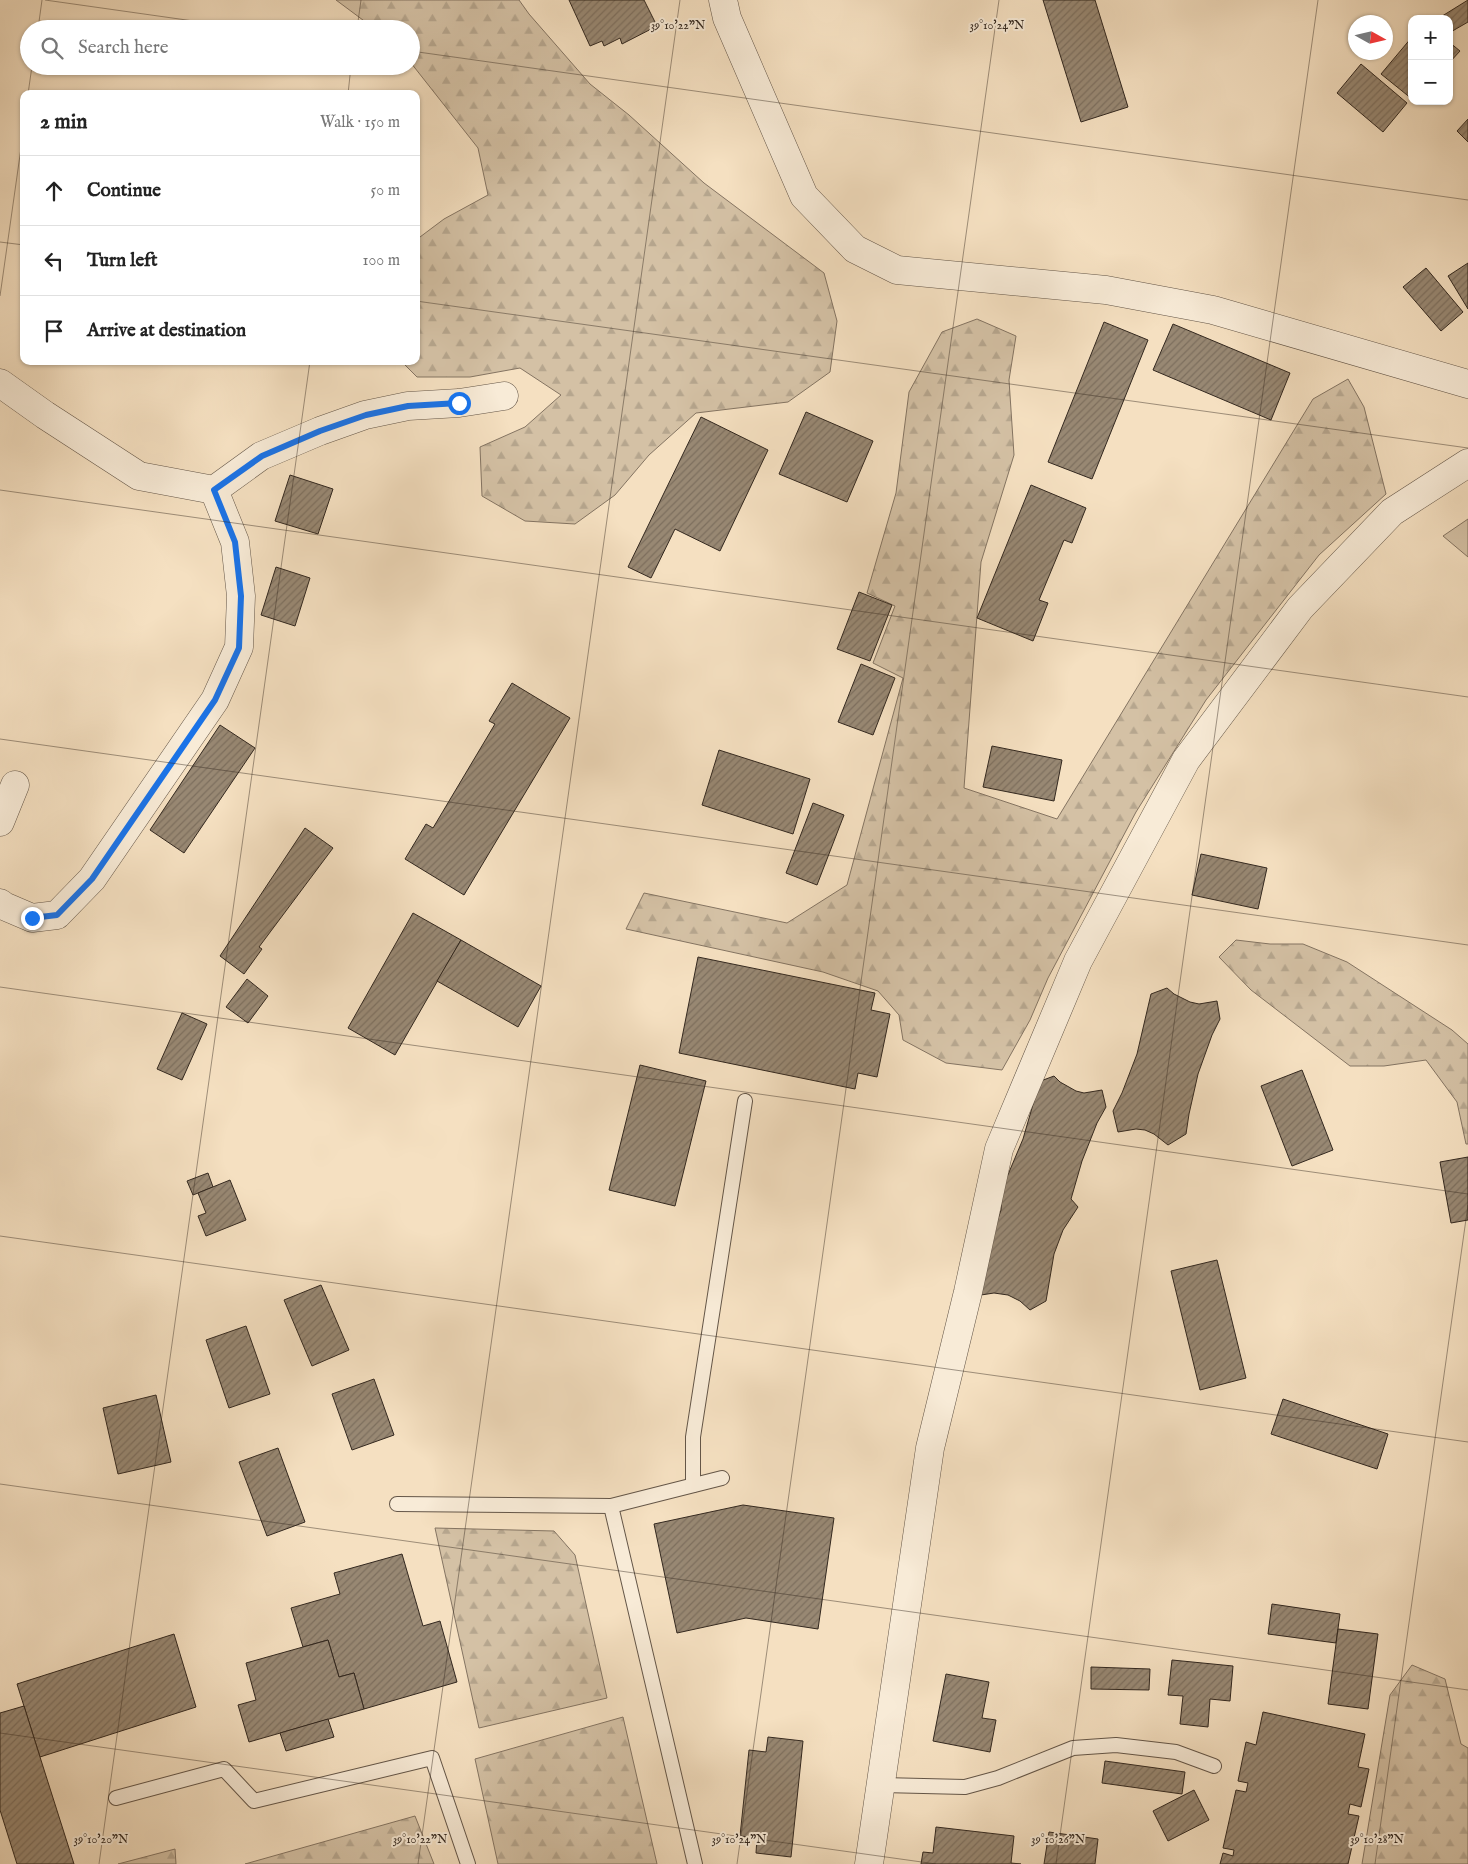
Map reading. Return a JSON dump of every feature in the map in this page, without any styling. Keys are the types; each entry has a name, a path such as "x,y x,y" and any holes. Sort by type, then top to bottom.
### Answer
{"street":[{"path":"723,0 727,18 804,196 855,249 896,270 1106,290 1213,310 1468,384"},
{"path":"0,383 139,476 214,490 262,456 320,431 366,415 408,406 459,403 504,396"},
{"path":"869,1864 930,1448 968,1292 999,1149 1078,961 1186,760 1300,608 1392,512 1468,463"},
{"path":"0,903 32,918 57,915 92,879 215,700 239,648 241,596 235,542 214,490"},
{"path":"0,822 15,785"}],"lane":[{"path":"693,1485 693,1436 745,1101"},
{"path":"398,1504 612,1506 722,1478"},
{"path":"612,1506 695,1864"},
{"path":"882,1785 965,1787 998,1778 1073,1748 1116,1744 1176,1752 1214,1766"},
{"path":"116,1798 224,1768 254,1801 432,1758 468,1864"}],"green space":[{"path":"336,0 519,0 590,84 629,115 704,183 824,273 837,321 830,372 788,402 696,413 649,455 615,495 575,524 525,521 482,496 480,447 525,427 561,395 520,368 470,377 417,377 405,365 420,365 420,237 444,219 488,195 478,148 420,74 420,20 363,20"},
{"path":"977,319 1016,336 1009,380 1014,455 981,562 964,788 1057,819 1313,399 1348,379 1364,407 1386,494 1319,555 1206,700 1136,812 1048,978 1030,1020 1002,1070 946,1063 903,1040 899,1015 878,991 823,972 626,929 644,893 787,923 847,885 903,678 873,663 895,606 867,593 896,493 909,392 942,332"},
{"path":"1468,519 1468,557 1443,536"},
{"path":"1236,940 1270,944 1303,944 1347,962 1452,1030 1468,1044 1468,1144 1466,1144 1457,1102 1426,1060 1384,1066 1350,1066 1251,990 1219,957"},
{"path":"435,1528 554,1531 575,1555 607,1698 479,1728"},
{"path":"1412,1665 1445,1679 1461,1744 1468,1748 1468,1864 1362,1864 1390,1695"},
{"path":"623,1717 657,1864 498,1864 475,1759"},
{"path":"415,1816 434,1864 245,1864"},
{"path":"175,1849 176,1864 118,1864"}],"building":[{"path":"569,0 644,0 657,26 622,44 620,38 604,46 602,41 590,46"},
{"path":"1043,0 1095,0 1128,107 1081,122"},
{"path":"1468,0 1468,22 1453,31 1453,15 1444,15"},
{"path":"1408,42 1408,96 1381,74"},
{"path":"1453,45 1460,51 1453,59"},
{"path":"1361,64 1407,103 1383,132 1337,93"},
{"path":"1468,119 1468,142 1457,131"},
{"path":"1468,263 1468,309 1448,276"},
{"path":"1426,268 1463,312 1441,331 1403,287"},
{"path":"1104,322 1148,340 1092,479 1048,462"},
{"path":"1173,324 1290,373 1271,420 1153,370"},
{"path":"806,412 873,441 847,502 779,474"},
{"path":"701,417 768,450 720,551 675,529 651,578 628,567"},
{"path":"290,475 333,489 318,534 275,521"},
{"path":"1031,485 1086,508 1072,543 1064,540 1039,600 1048,603 1033,641 977,618"},
{"path":"276,567 310,578 295,626 261,615"},
{"path":"859,592 892,605 870,661 837,649"},
{"path":"861,664 895,678 873,735 838,722"},
{"path":"512,683 570,718 464,895 405,859 426,824 433,828 495,724 489,721"},
{"path":"220,725 255,748 184,853 150,830"},
{"path":"992,746 1062,760 1054,801 983,787"},
{"path":"719,750 810,779 793,834 702,805"},
{"path":"813,803 844,815 817,885 786,873"},
{"path":"305,828 333,848 259,947 262,949 244,974 220,956"},
{"path":"1201,854 1267,868 1258,909 1192,895"},
{"path":"413,913 461,940 395,1055 348,1028"},
{"path":"461,940 541,986 518,1027 437,981"},
{"path":"698,957 875,993 871,1010 890,1014 877,1077 858,1073 855,1089 679,1053"},
{"path":"247,979 268,996 248,1023 226,1007"},
{"path":"1167,988 1190,1002 1199,1004 1217,1001 1220,1019 1198,1074 1186,1134 1168,1145 1154,1134 1145,1130 1136,1129 1118,1132 1113,1111 1137,1054 1151,994"},
{"path":"182,1013 207,1024 182,1080 157,1069"},
{"path":"640,1065 706,1081 675,1206 609,1190"},
{"path":"1302,1070 1333,1150 1292,1166 1261,1086"},
{"path":"1054,1076 1060,1082 1076,1091 1084,1093 1102,1090 1106,1107 1097,1123 1082,1161 1071,1199 1078,1207 1063,1230 1054,1254 1046,1301 1030,1310 1020,1301 1008,1295 994,1293 981,1295 992,1236 1001,1210 1003,1181 1007,1177 1023,1139 1038,1082"},
{"path":"1468,1157 1468,1220 1451,1223 1440,1162"},
{"path":"208,1173 213,1187 193,1195 187,1181"},
{"path":"230,1180 246,1220 206,1236 198,1216 206,1213 198,1193"},
{"path":"1217,1260 1246,1378 1200,1390 1171,1271"},
{"path":"321,1285 349,1350 312,1366 284,1300"},
{"path":"246,1326 270,1394 229,1408 206,1340"},
{"path":"374,1379 394,1435 352,1450 332,1394"},
{"path":"156,1395 171,1462 118,1474 103,1408"},
{"path":"1283,1399 1388,1434 1377,1469 1271,1434"},
{"path":"278,1448 305,1522 267,1536 239,1462"},
{"path":"743,1505 834,1518 818,1629 746,1618 677,1633 654,1524"},
{"path":"402,1554 423,1626 440,1621 457,1682 364,1709 354,1673 339,1677 328,1640 303,1647 291,1608 340,1594 334,1573"},
{"path":"1272,1604 1340,1614 1336,1643 1268,1634"},
{"path":"1338,1629 1378,1634 1368,1709 1328,1704"},
{"path":"174,1634 196,1707 40,1757 17,1684"},
{"path":"328,1640 339,1677 354,1673 364,1709 249,1742 238,1705 256,1700 246,1663"},
{"path":"1172,1660 1233,1666 1230,1701 1210,1699 1208,1727 1180,1724 1183,1696 1168,1695"},
{"path":"1091,1667 1150,1669 1149,1690 1091,1689"},
{"path":"946,1674 989,1682 982,1718 996,1720 990,1752 933,1741"},
{"path":"24,1706 74,1864 17,1864 0,1810 0,1713"},
{"path":"1263,1712 1365,1734 1358,1767 1369,1769 1361,1807 1350,1804 1348,1814 1359,1816 1348,1864 1220,1864 1223,1853 1233,1856 1234,1850 1223,1848 1236,1790 1246,1792 1248,1783 1238,1781 1246,1742 1256,1745"},
{"path":"328,1719 334,1737 286,1751 280,1733"},
{"path":"768,1737 803,1741 791,1857 756,1853 757,1838 740,1836 749,1750 766,1752"},
{"path":"1105,1761 1185,1772 1182,1794 1102,1783"},
{"path":"1194,1790 1209,1820 1168,1841 1153,1811"},
{"path":"936,1827 1014,1836 1011,1863 1021,1864 921,1864 923,1852 933,1853"},
{"path":"1049,1832 1098,1839 1095,1864 1044,1864"}],"route":[{"path":"32,918 57,915 92,879 215,700 239,648 241,596 235,542 214,490 262,456 320,431 366,415 408,406 459,403"}]}
